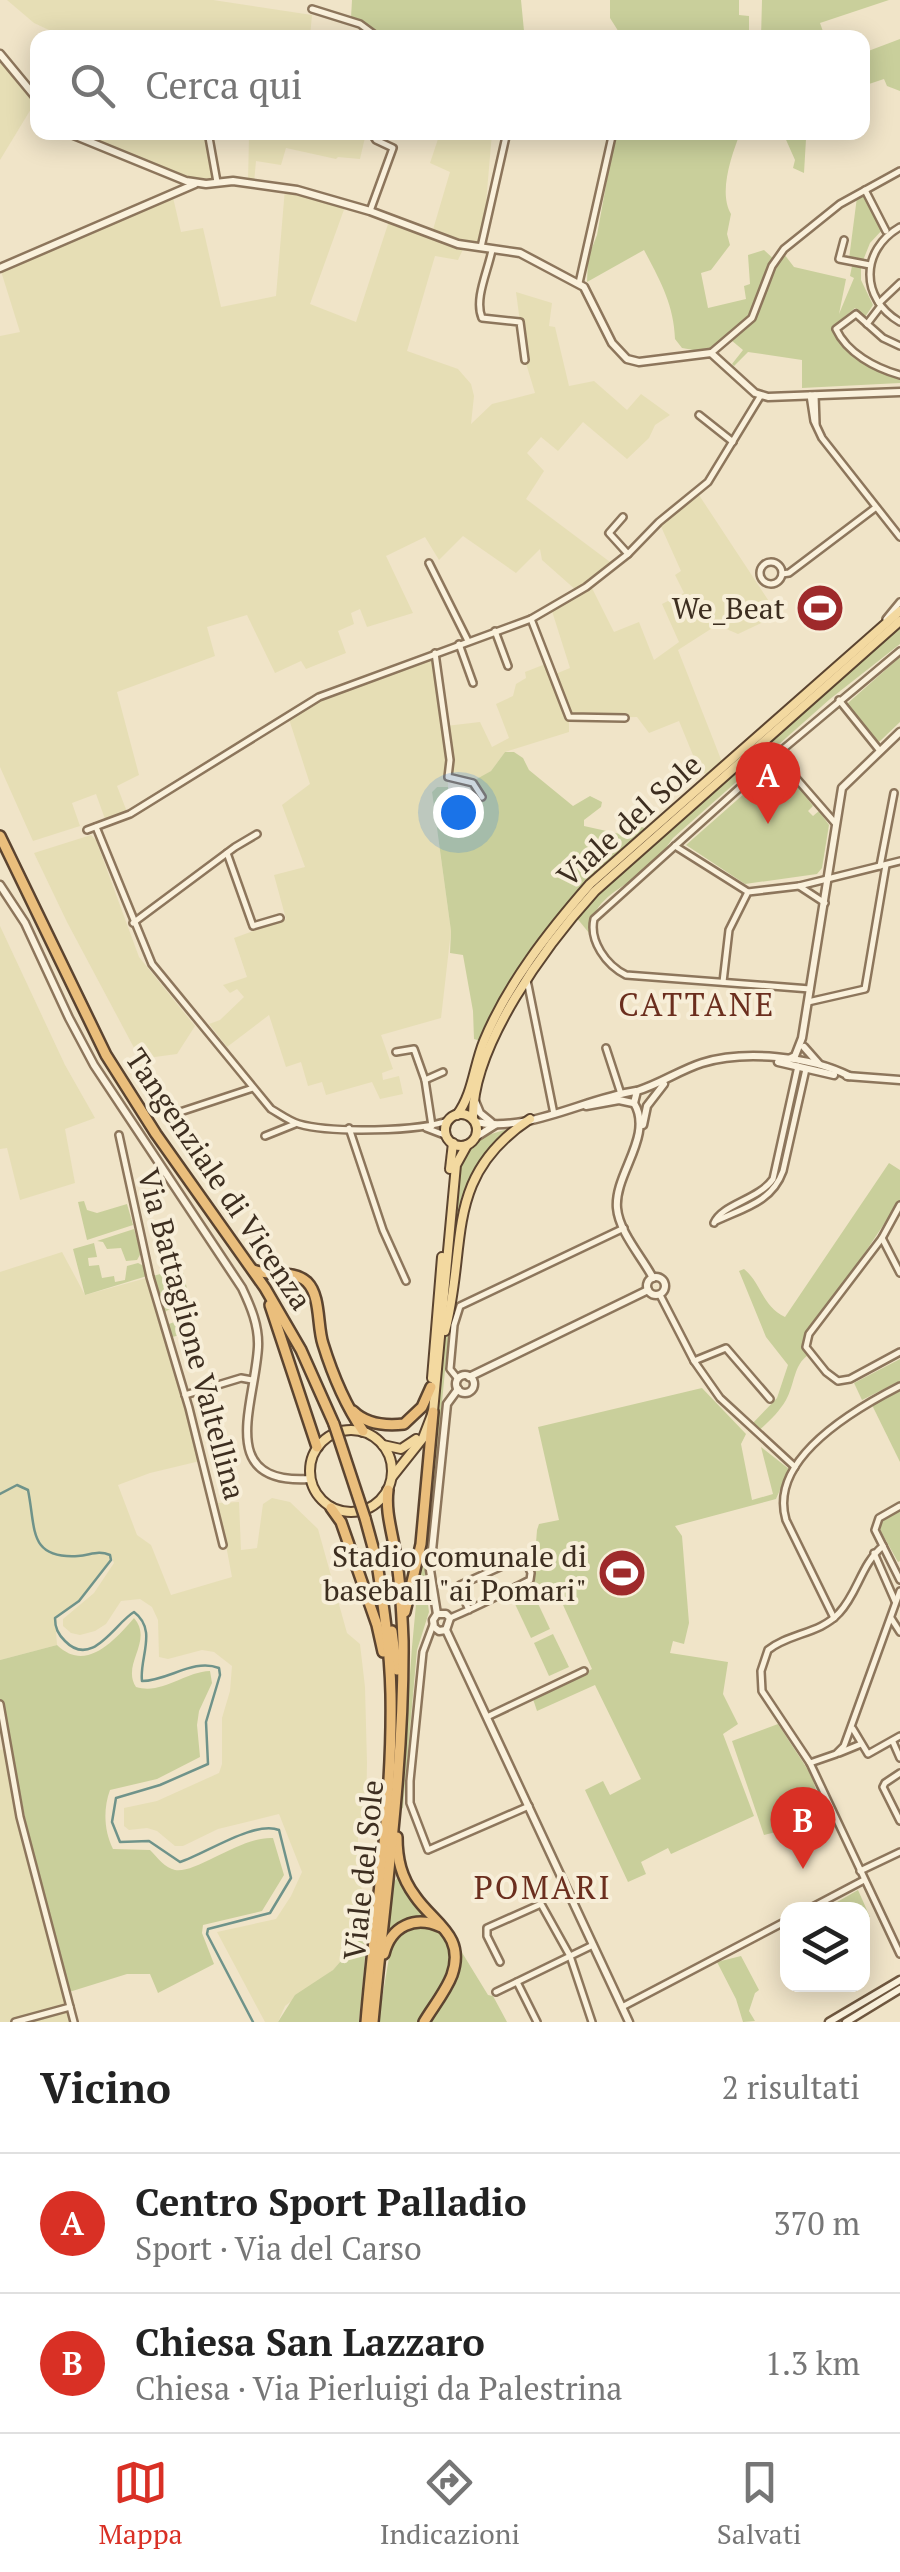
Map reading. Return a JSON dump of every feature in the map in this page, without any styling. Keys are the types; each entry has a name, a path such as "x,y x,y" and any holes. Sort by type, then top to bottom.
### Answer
{"highway":[{"name":"Tangenziale di Vicenza","path":"0,836 106,1055 156,1134 265,1288 302,1350 334,1424 376,1557 395,1646 401,1723"},
{"path":"252,1269 287,1274 307,1282 314,1293 324,1349 363,1432"},
{"path":"265,1288 317,1447"},
{"path":"348,1405 362,1419 404,1424 413,1420 431,1387"},
{"path":"401,1723 406,1608 422,1544 433,1412"},
{"path":"388,1490 386,1506 396,1558 403,1640"},
{"path":"331,1508 341,1522 382,1644 390,1734"},
{"name":"Tangenziale di Vicenza","path":"376,1557 389,1653 390,1734"},
{"name":"Viale del Sole","path":"368,2019 377,1980 397,1799 401,1723"},
{"name":"Viale del Sole","path":"368,2019 388,1806 390,1734"},
{"path":"397,1799 397,1859 404,1879 417,1900 451,1934 456,1948 452,1978 424,2022"},
{"path":"377,1980 387,1944 404,1925 430,1922 451,1934"}],"main road":[{"name":"Viale del Sole","path":"383,1445 402,1448 417,1438 427,1417 454,1117 466,1101 484,1042 523,970 590,884 900,611"},
{"name":"Viale del Sole","path":"474,1121 474,1098 492,1044 527,979 594,891 900,621"},
{"path":"392,1477 389,1455 383,1445 363,1432 338,1432 317,1447 312,1457 310,1479 317,1496 341,1512 363,1511 374,1506 388,1490 392,1477 423,1438 433,1412 456,1164 476,1137 474,1121 454,1117"},
{"path":"440,1350 451,1309 466,1197 494,1148 530,1120"},
{"path":"450,1140 468,1145"}],"street":[{"path":"312,9 368,30"},
{"path":"0,54 30,90"},
{"path":"86,140 196,183"},
{"path":"209,140 217,182"},
{"path":"370,211 392,151 392,146 376,140"},
{"path":"480,249 505,140"},
{"path":"580,283 610,140"},
{"path":"0,268 196,183 254,183 297,190 370,211 480,249 520,253 580,283 612,343 626,359 639,362 711,354 752,318 772,266 784,249 840,204 900,171"},
{"path":"865,190 886,231"},
{"path":"900,227 877,246 869,286 880,305 900,322"},
{"path":"844,240 840,260 870,266"},
{"path":"492,250 479,313 482,318 520,322 525,360"},
{"path":"866,324 897,286 900,295"},
{"path":"900,346 883,338 856,314 840,325 837,334 865,360 900,375"},
{"path":"711,354 760,395 812,397 900,392"},
{"path":"814,412 835,393"},
{"path":"87,830 130,814 319,697 530,619 586,587 702,489 760,395"},
{"path":"797,396 814,412"},
{"path":"812,397 816,427 900,536"},
{"path":"699,415 733,442"},
{"path":"782,574 789,573 875,508"},
{"path":"623,517 608,533 628,554"},
{"path":"770,562 780,567 782,574 770,584 760,572 770,562"},
{"path":"429,563 468,641"},
{"path":"869,638 900,602"},
{"path":"530,619 569,716 625,718"},
{"path":"495,630 508,666"},
{"path":"459,644 473,683"},
{"path":"810,989 626,975 613,968 592,932 594,919 776,755 900,651"},
{"path":"435,653 450,760 448,776 473,783 482,797"},
{"path":"839,700 880,751"},
{"path":"787,1060 795,1056 802,1038 842,788 900,732"},
{"path":"776,755 837,825"},
{"path":"808,1002 865,989 894,793"},
{"path":"96,827 152,964 252,1088 271,1109 295,1124"},
{"path":"133,923 258,834"},
{"path":"676,846 748,892 830,880 900,860"},
{"path":"227,853 253,926 280,918"},
{"path":"0,884 25,922 94,1065 242,1288 257,1328 258,1349 245,1432 247,1448 267,1474 282,1479 310,1479"},
{"path":"799,886 826,903"},
{"path":"723,982 729,930 748,892"},
{"path":"527,979 554,1114"},
{"path":"801,1066 773,1179 763,1191 719,1213 714,1223 764,1199 784,1170 804,1048 802,1038"},
{"path":"606,1048 621,1094"},
{"path":"804,1048 824,1068"},
{"path":"396,1052 414,1049 425,1080 432,1126"},
{"path":"765,1057 849,1076 900,1080"},
{"path":"474,1121 496,1125 554,1114 640,1090 698,1064 724,1058 787,1060 849,1076"},
{"path":"425,1080 443,1072"},
{"path":"580,1106 619,1100 649,1103 668,1080"},
{"path":"168,1116 252,1088"},
{"path":"640,1090 650,1095 649,1103 616,1207 653,1278 664,1282 660,1295"},
{"path":"638,1136 640,1117 635,1104 640,1090"},
{"path":"474,1098 480,1114 496,1125"},
{"path":"264,1136 295,1124 422,1127 454,1117"},
{"path":"476,1137 496,1125"},
{"path":"422,1127 450,1140"},
{"path":"349,1128 383,1230 406,1281"},
{"name":"Via Battaglione Valtellina","path":"119,1135 150,1277 185,1395 222,1545"},
{"path":"900,1205 882,1238 809,1334 808,1353 838,1381 850,1379 900,1352"},
{"path":"624,1228 460,1306 450,1368 458,1379 458,1389 447,1404 430,1570 439,1629 487,1716 630,2022"},
{"path":"882,1238 900,1273"},
{"path":"648,1290 653,1278"},
{"path":"458,1379 470,1377 648,1290 660,1295 694,1362 720,1398 796,1468"},
{"path":"694,1362 726,1348 770,1398"},
{"path":"458,1389 470,1391 470,1377"},
{"path":"185,1395 241,1378 252,1380"},
{"path":"834,1618 782,1507 784,1491 811,1443 900,1386"},
{"path":"886,1579 899,1575 876,1530 878,1520 900,1506"},
{"path":"882,1546 834,1618 822,1627 772,1646 764,1656 761,1688 810,1763 900,1954"},
{"path":"874,1553 895,1601"},
{"path":"469,1610 458,1587 525,1559 532,1574 530,1580 469,1610 450,1618 428,1637 423,1652 410,1804 428,1850 528,1806"},
{"path":"836,1754 852,1726 900,1590"},
{"path":"437,1614 450,1618"},
{"path":"890,1618 900,1632"},
{"path":"487,1716 584,1671"},
{"path":"0,1704 20,1817 74,2022"},
{"path":"852,1726 868,1754 900,1736"},
{"path":"892,1741 900,1758"},
{"path":"810,1763 861,1744"},
{"path":"900,1774 883,1787 900,1822"},
{"path":"860,1872 900,1852"},
{"path":"822,1902 864,1880"},
{"path":"500,1962 487,1928 536,1904 545,1907 570,1956 592,2022"},
{"path":"622,2007 780,1924"},
{"path":"496,1992 593,1945"},
{"path":"828,2022 900,1980"},
{"path":"517,1982 536,2022"},
{"path":"846,2022 900,1990"},
{"path":"15,2022 70,2007"}],"shaded area":[{"path":"7,0 213,0 312,15 311,30 49,30"},
{"path":"0,54 30,90 30,111 0,160"},
{"path":"84,140 210,140 217,182 196,183"},
{"path":"249,140 364,140 360,159 336,159 286,148 281,165 256,161 254,183 248,182"},
{"path":"438,140 491,140 480,249 465,245 458,260 435,256 407,351 458,369 471,384 474,396 471,424 492,404 535,393 525,360 516,292 552,303 549,326 555,327 569,386 594,381 627,410 641,394 670,415 655,425 649,438 627,459 583,422 558,451 541,437 527,453 544,471 526,499 614,565 590,584 614,632 639,622 654,660 679,642 662,604 684,593 675,575 681,571 659,522 697,492 778,615 738,634 717,625 678,650 724,767 711,778 690,763 695,760 679,721 649,733 637,717 569,718 569,732 505,752 491,771 473,783 448,777 448,787 437,787 432,792 451,931 441,1018 381,1035 393,1069 382,1073 383,1080 399,1076 403,1094 380,1099 372,1082 326,1095 322,1082 308,1086 301,1062 286,1067 269,1015 227,1047 209,1024 220,1020 244,997 237,989 230,993 223,985 247,977 234,938 286,919 274,875 305,867 282,805 310,784 288,716 319,697 435,653 446,726 480,722 492,747 509,738 496,704 513,696 516,684 526,678 525,672 548,663 553,675 570,668 551,608 577,591 542,560 540,549 516,573 463,536 439,560 425,537 386,556 413,613 367,627 360,609 351,613 354,624 338,631 346,653 306,669 301,661 275,673 247,615 207,627 215,656 117,692 139,775 117,786 127,812 105,819 96,794 72,803 80,826 33,841 0,767 0,336 20,332 0,268 172,193 181,232 203,228 221,307 276,296 285,188 346,204 310,304 356,322 390,218 432,233 450,172 430,163"},
{"path":"91,835 139,957 195,1026 177,1054 140,1059 34,853"},
{"path":"0,926 65,1065 95,1118 65,1129 75,1183 20,1200 7,1148 0,1149"},
{"path":"62,1252 85,1295 150,1277 200,1461 118,1485 137,1535 151,1545 171,1595 232,1577 218,1503 239,1502 241,1550 257,1548 263,1504 272,1498 290,1502 318,1529 347,1633 360,1644 367,1763 366,1813 358,1824 358,1880 364,1894 361,1938 333,1970 285,2006 278,2022 265,2022 217,1932 276,1919 291,1896 302,1872 279,1814 218,1829 183,1846 175,1846 157,1831 129,1830 124,1826 124,1808 157,1801 219,1773 222,1718 232,1666 214,1652 202,1650 168,1659 159,1657 158,1620 152,1607 140,1599 121,1601 106,1624 95,1631 80,1635 63,1626 63,1619 94,1593 114,1563 112,1558 79,1601 55,1618 57,1645 0,1660 0,1272"},
{"path":"4,1749 16,1820 74,2022 0,2022 0,1750"}],"green space":[{"path":"352,0 521,0 524,30 371,30 351,18"},
{"path":"610,0 739,0 739,15 749,16 749,30 618,30 610,18"},
{"path":"762,0 889,0 820,23 822,30 761,30"},
{"path":"900,39 900,91 887,86 884,79 870,84 870,50"},
{"path":"614,140 738,140 726,185 731,214 727,234 730,245 711,270 701,273 708,308 746,299 744,286 750,284 748,255 764,250 777,262 784,254 794,267 846,279 839,314 854,278 850,276 852,266 861,265 861,280 873,305 865,317 855,308 832,327 851,352 900,375 900,383 802,388 802,360 748,352 734,366 743,350 731,340 711,353 682,348 675,339 665,293 644,250 587,282 588,258 597,235"},
{"path":"786,140 806,140 804,173 793,168 795,160"},
{"path":"866,193 883,229 870,243 862,263 849,259 857,197"},
{"path":"900,626 900,644 830,699 673,838 645,871 605,900 594,914 589,933 576,917 605,886"},
{"path":"900,657 900,722 879,742 848,703"},
{"path":"505,752 523,758 529,770 573,806 590,796 602,802 584,820 584,826 620,834 635,824 651,831 590,884 523,970 484,1042 474,1039 463,955 450,953 451,931 432,792 437,787 448,787 452,817 480,817 475,780 491,771"},
{"path":"780,762 813,806 808,811 813,816 819,811 829,825 822,868 817,874 745,884 686,845"},
{"path":"511,1128 489,1151 461,1198 448,1297 462,1153 478,1138"},
{"path":"889,1163 900,1170 900,1200 806,1332 803,1344 808,1355 800,1364 783,1404 758,1431 751,1425 777,1398 788,1365 766,1337 739,1271 744,1269 750,1275 771,1307 785,1317"},
{"path":"84,1201 87,1210 97,1213 127,1204 133,1225 87,1240 78,1202"},
{"path":"134,1229 141,1253 137,1260 126,1261 121,1248 107,1249 97,1241"},
{"path":"94,1243 97,1257 88,1258 89,1266 99,1265 102,1278 114,1276 115,1282 125,1280 127,1266 138,1263 144,1266 147,1276 85,1295 73,1249"},
{"path":"182,1268 197,1330 169,1338 166,1325 183,1319 182,1314 188,1312 185,1303 166,1311 164,1316 153,1276"},
{"path":"454,1301 457,1308 446,1360 425,1582 429,1612 417,1650 400,1810 438,1370"},
{"path":"900,1359 900,1381 862,1400 854,1383"},
{"path":"702,1388 746,1434 741,1444 752,1500 773,1494 761,1447 789,1469 776,1499 675,1526 682,1536 689,1623 684,1644 673,1641 670,1653 728,1662 723,1694 738,1724 723,1734 754,1816 671,1854 668,1848 641,1862 646,1874 628,1882 585,1790 603,1781 610,1795 641,1779 595,1685 537,1711 533,1699 592,1669 559,1596 557,1583 507,1604 503,1598 533,1582 539,1524 559,1520 538,1427"},
{"path":"900,1391 900,1462 872,1405"},
{"path":"900,1510 898,1562 879,1528 881,1520"},
{"path":"534,1595 550,1629 531,1638 515,1604"},
{"path":"134,1618 141,1635 132,1670 136,1687 155,1688 210,1671 212,1683 199,1711 200,1757 157,1779 110,1790 106,1820 113,1849 150,1850 168,1867 184,1870 247,1843 273,1838 284,1875 262,1911 203,1925 202,1933 214,1964 158,1993 150,1974 127,1974 66,1993 9,1737 0,1718 0,1660 57,1645 68,1653 89,1655 118,1636"},
{"path":"553,1634 569,1667 549,1676 534,1643"},
{"path":"778,1724 812,1776 824,1820 764,1835 732,1741"},
{"path":"397,1878 424,1914 403,1920 391,1930 387,1926 390,1887"},
{"path":"858,1890 863,1902 837,1902"},
{"path":"423,1926 441,1932 447,1944 445,1979 420,2022 378,2022 391,1946 407,1929"},
{"path":"361,1938 366,1947 359,2022 278,2022 295,1995 333,1970"},
{"path":"458,1946 507,2022 430,2022 456,1975"},
{"path":"741,1956 759,1990 749,2011 755,2021 743,2022 717,1962"}],"waterway":[{"path":"0,1494 17,1485 28,1490 37,1539 50,1552 62,1556 110,1555 111,1560 79,1601 55,1618 57,1631 65,1641 84,1650 94,1647 134,1612 145,1627 142,1681 200,1666 219,1668 206,1722 208,1764 160,1785 116,1798 112,1822 120,1842 149,1841 180,1862 244,1834 269,1828 279,1830 291,1878 270,1913 208,1929 207,1934 253,2022"}],"place":[{"name":"We_Beat","path":"820,608"},
{"name":"Centro Sport Palladio","path":"768,824"},
{"name":"Stadio comunale di baseball \"ai Pomari\"","path":"622,1573"},
{"name":"Chiesa San Lazzaro","path":"803,1869"}],"district":[{"name":"CATTANE","path":"697,1004"},
{"name":"POMARI","path":"543,1887"}]}
